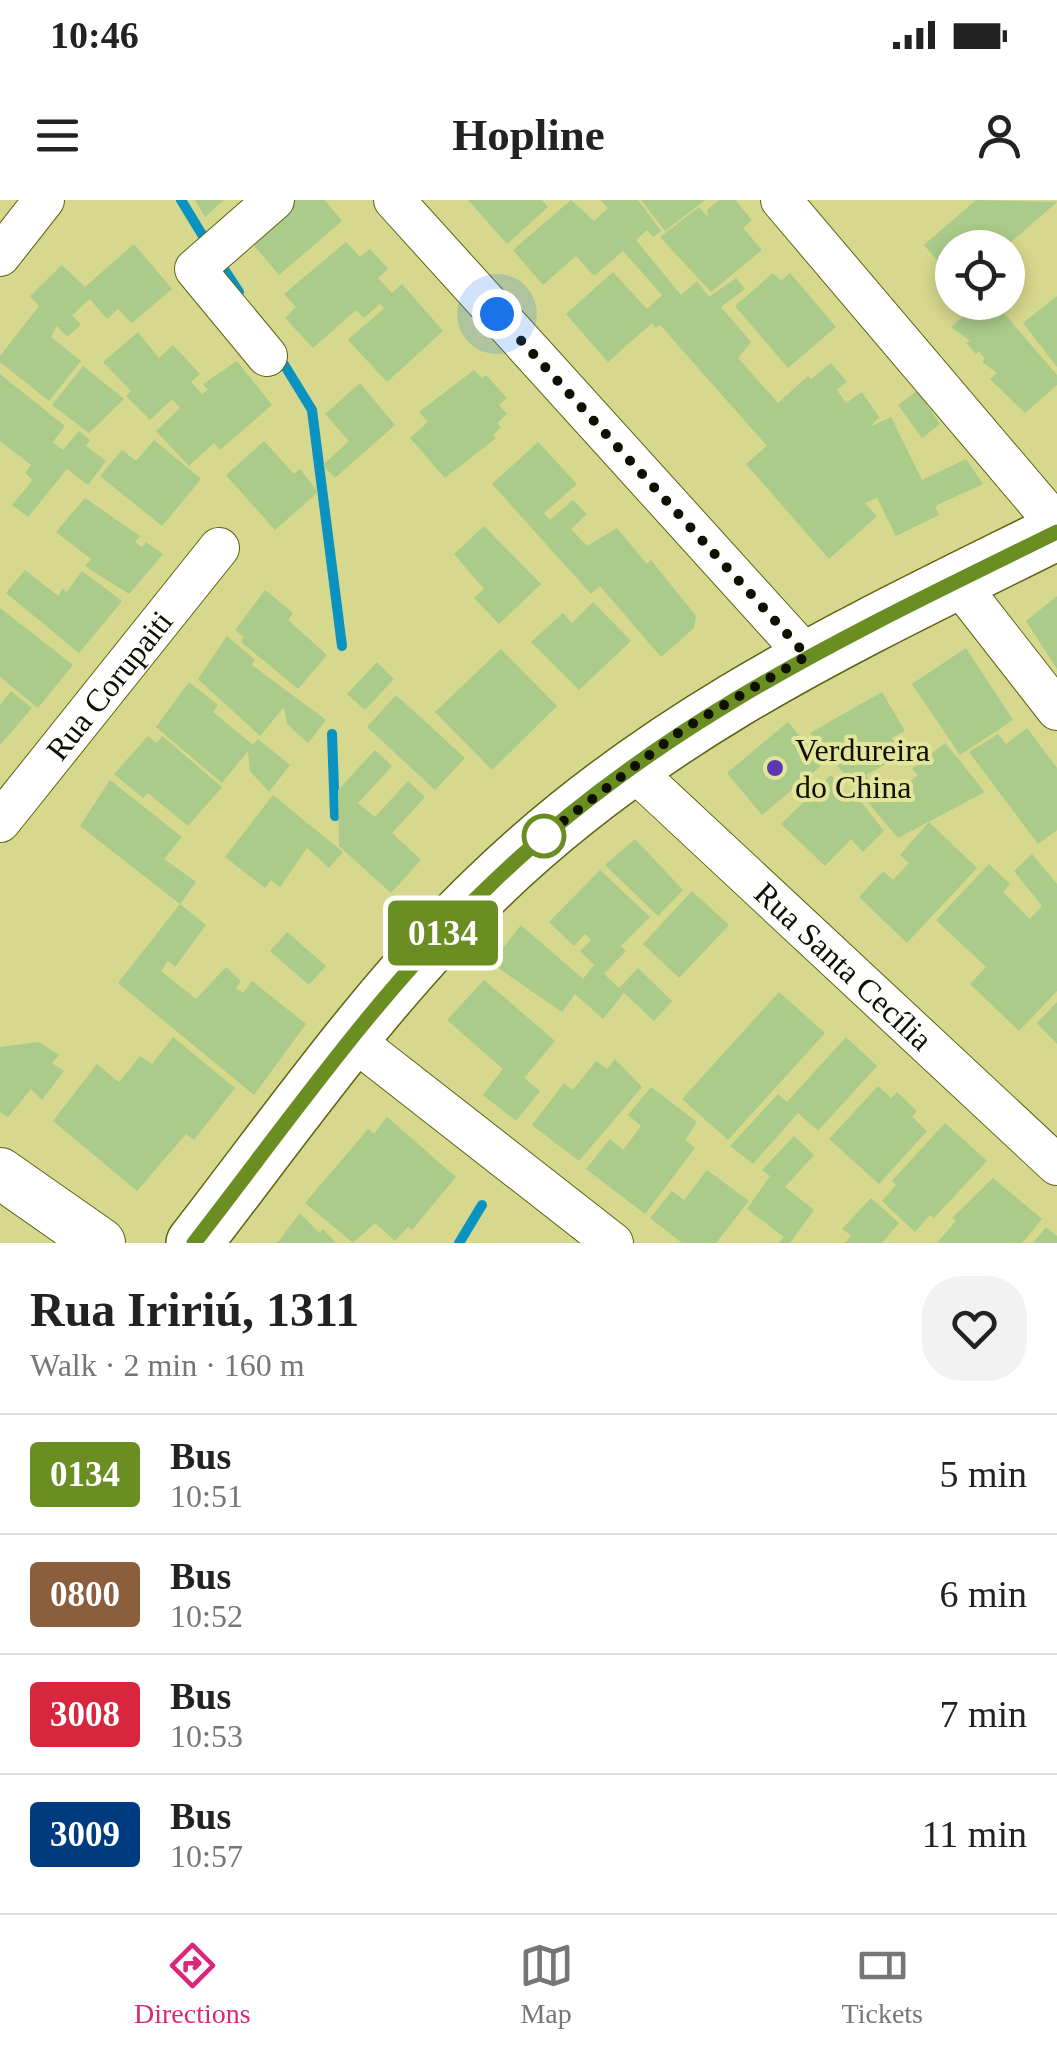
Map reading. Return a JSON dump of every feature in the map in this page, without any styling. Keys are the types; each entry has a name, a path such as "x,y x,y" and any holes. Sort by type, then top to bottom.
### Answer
{"main road":[{"path":"194,1243 352,1040 486,888 630,766 736,695 1057,528"}],"street":[{"path":"0,256 44,200"},
{"path":"266,356 195,268 274,200"},
{"path":"394,200 807,656"},
{"path":"782,200 1057,528"},
{"name":"Rua Corupaiti","path":"0,822 219,548"},
{"path":"956,582 1057,710"},
{"name":"Rua Santa Cecília","path":"630,766 1057,1165"},
{"path":"352,1040 613,1243"},
{"path":"0,1173 100,1243"}],"building":[{"path":"195,200 224,200 205,217"},
{"path":"284,200 325,200 342,221 279,275 244,234"},
{"path":"468,200 542,200 548,207 507,244"},
{"path":"571,200 594,221 608,208 600,200 638,200 661,231 653,237 647,230 636,240 681,295 697,281 709,297 736,278 745,289 721,307 751,342 738,358 778,403 808,376 811,379 831,363 847,382 837,390 846,403 862,392 879,417 870,427 891,417 922,480 966,459 983,484 935,506 939,515 896,536 877,498 865,503 877,516 829,559 746,464 767,446 660,325 656,328 652,323 608,362 566,314 613,272 647,309 662,295 623,251 594,276 576,256 543,285 513,250"},
{"path":"641,200 705,200 665,231"},
{"path":"719,200 735,200 752,220 743,228 762,250 711,292 660,237 699,207 708,217 707,210"},
{"path":"976,200 1057,202 1025,230 941,230"},
{"path":"935,235 935,258 924,245"},
{"path":"346,242 360,257 370,249 388,269 378,278 392,293 402,284 443,331 387,382 348,340 384,308 380,304 364,318 356,310 313,348 285,318 296,307 284,294"},
{"path":"134,244 172,289 132,323 118,309 107,319 90,299 72,315 81,325 67,337 57,326 51,337 81,361 49,401 0,362 0,356 39,306 30,296 62,265 85,287"},
{"path":"773,273 781,281 790,273 836,327 788,368 735,306"},
{"path":"1057,296 1057,367 1023,323"},
{"path":"959,320 1010,320 1057,375 1057,385 1025,413 990,379 997,373 982,362 985,359 979,351 976,354 966,343 970,341 951,327"},
{"path":"138,332 159,358 173,345 200,374 191,382 202,394 208,390 203,384 237,361 272,405 220,450 214,443 189,466 156,431 180,408 172,399 150,420 126,396 131,391 103,362"},
{"path":"83,366 124,399 89,433 52,405"},
{"path":"474,370 482,378 486,375 507,398 499,405 507,414 497,423 501,427 493,435 496,438 445,478 410,438 428,422 419,412"},
{"path":"0,374 65,426 53,442 63,450 79,431 90,440 86,446 106,461 88,485 67,469 28,517 12,505 33,480 25,473 31,465 0,441"},
{"path":"360,383 395,425 335,478 323,465 349,441 325,414"},
{"path":"917,391 940,424 922,438 898,405"},
{"path":"154,440 201,479 162,526 100,476 122,450 136,461"},
{"path":"264,441 294,474 300,469 318,492 275,530 226,475"},
{"path":"538,442 577,484 544,513 550,520 573,500 587,514 571,529 587,546 617,528 647,564 651,560 696,616 694,628 661,657 600,586 591,594 492,484"},
{"path":"85,498 140,536 135,542 142,547 146,542 163,554 129,594 85,566 91,559 56,532"},
{"path":"484,526 541,584 499,624 474,598 484,589 454,554"},
{"path":"25,570 58,596 63,588 66,593 82,571 122,601 79,653 6,593"},
{"path":"265,590 293,613 288,620 327,655 298,689 241,642 244,637 235,630"},
{"path":"1057,596 1057,669 1026,621"},
{"path":"593,602 631,641 579,690 531,642 563,613 572,623"},
{"path":"0,608 73,665 38,708 0,677"},
{"path":"227,636 255,660 252,665 326,720 308,743 287,724 284,707 260,736 198,679"},
{"path":"966,648 1013,720 960,755 912,684"},
{"path":"501,649 557,706 492,770 435,712"},
{"path":"377,662 394,679 365,710 347,694"},
{"path":"189,682 218,705 213,712 253,745 258,739 290,765 269,792 250,771 248,751 222,783 156,727"},
{"path":"11,691 32,708 0,745 0,705"},
{"path":"882,692 905,731 892,738 902,755 866,775 886,802 918,775 912,769 945,743 985,792 898,838 810,733"},
{"path":"396,695 465,758 435,790 367,727"},
{"name":"Verdureira do China","path":"788,722 823,764 762,815 727,773"},
{"path":"1027,728 1057,768 1057,830 1038,844 969,752 998,734 1006,744"},
{"path":"148,736 157,743 162,736 222,787 188,826 148,793 143,798 114,774"},
{"path":"375,750 392,766 358,803 375,817 408,781 425,797 392,833 421,860 391,893 339,846 338,790"},
{"path":"831,775 847,793 851,789 884,831 863,852 851,839 825,866 781,824"},
{"path":"110,780 182,837 164,859 196,882 180,904 80,826"},
{"path":"273,795 343,852 329,868 307,848 280,887 271,880 265,888 225,857"},
{"path":"929,822 977,868 907,943 859,897 883,871 893,880 909,863 900,855"},
{"path":"635,839 683,890 658,916 605,865"},
{"path":"1032,854 1057,884 1057,991 1019,1031 970,984 986,967 936,920 989,864 1010,884 1003,892 1030,919 1042,906 1014,871"},
{"path":"600,870 650,917 621,946 626,951 604,974 619,988 638,968 672,1001 654,1021 624,993 603,1019 575,994 562,1012 491,963 521,925 583,979 594,965 580,951 591,940 585,934 574,946 549,922"},
{"path":"692,891 729,925 679,978 643,944"},
{"path":"180,904 206,925 175,967 168,961 161,971 196,999 226,967 241,981 236,988 243,993 252,981 306,1024 254,1095 118,983"},
{"path":"287,932 326,966 309,985 270,951"},
{"path":"484,980 555,1041 524,1078 540,1091 516,1121 483,1095 503,1069 447,1020"},
{"path":"779,992 825,1033 728,1140 682,1099"},
{"path":"1057,1002 1057,1044 1037,1023"},
{"path":"173,1037 235,1088 194,1140 186,1134 137,1191 53,1121 97,1064 119,1082 140,1056 152,1064"},
{"path":"846,1037 877,1066 818,1131 798,1113 753,1164 730,1146 778,1094 787,1102"},
{"path":"39,1042 59,1055 52,1063 64,1071 42,1100 31,1089 8,1117 0,1112 0,1047"},
{"path":"615,1059 642,1087 579,1161 532,1125 564,1083 573,1090 596,1061 607,1069"},
{"path":"878,1086 891,1098 897,1092 917,1111 912,1117 927,1131 879,1184 829,1139"},
{"path":"651,1087 697,1122 685,1140 695,1148 645,1214 586,1169 610,1139 623,1150 641,1126 628,1115"},
{"path":"387,1117 456,1177 412,1230 408,1227 395,1241 375,1223 353,1243 305,1203 368,1129 374,1134"},
{"path":"945,1123 987,1161 934,1218 930,1215 915,1232 882,1201 896,1185 892,1181"},
{"path":"794,1136 814,1155 785,1187 814,1210 790,1243 779,1243 784,1237 747,1209 770,1176 762,1170"},
{"path":"707,1170 749,1201 716,1243 682,1243 650,1218 672,1191 684,1200"},
{"path":"993,1178 1042,1219 1022,1243 937,1243 956,1221 952,1218"},
{"path":"871,1198 899,1223 882,1243 845,1243 851,1235 842,1229"},
{"path":"300,1213 319,1233 323,1229 336,1243 277,1243"},
{"path":"1046,1227 1057,1236 1057,1243 1033,1243"}],"waterway":[{"path":"181,200 209,246"},
{"path":"218,260 239,292"},
{"path":"277,353 312,410 342,646"},
{"path":"332,734 335,816"},
{"path":"459,1243 482,1205"}],"bus line":[{"name":"0134","path":"194,1243 352,1040 443,934 526,851 630,766 736,695 1057,532"}],"place":[{"name":"Verdureira do China","path":"775,768"}],"route":[{"path":"497,314 807,656 682,730 630,766 544,836"}]}
